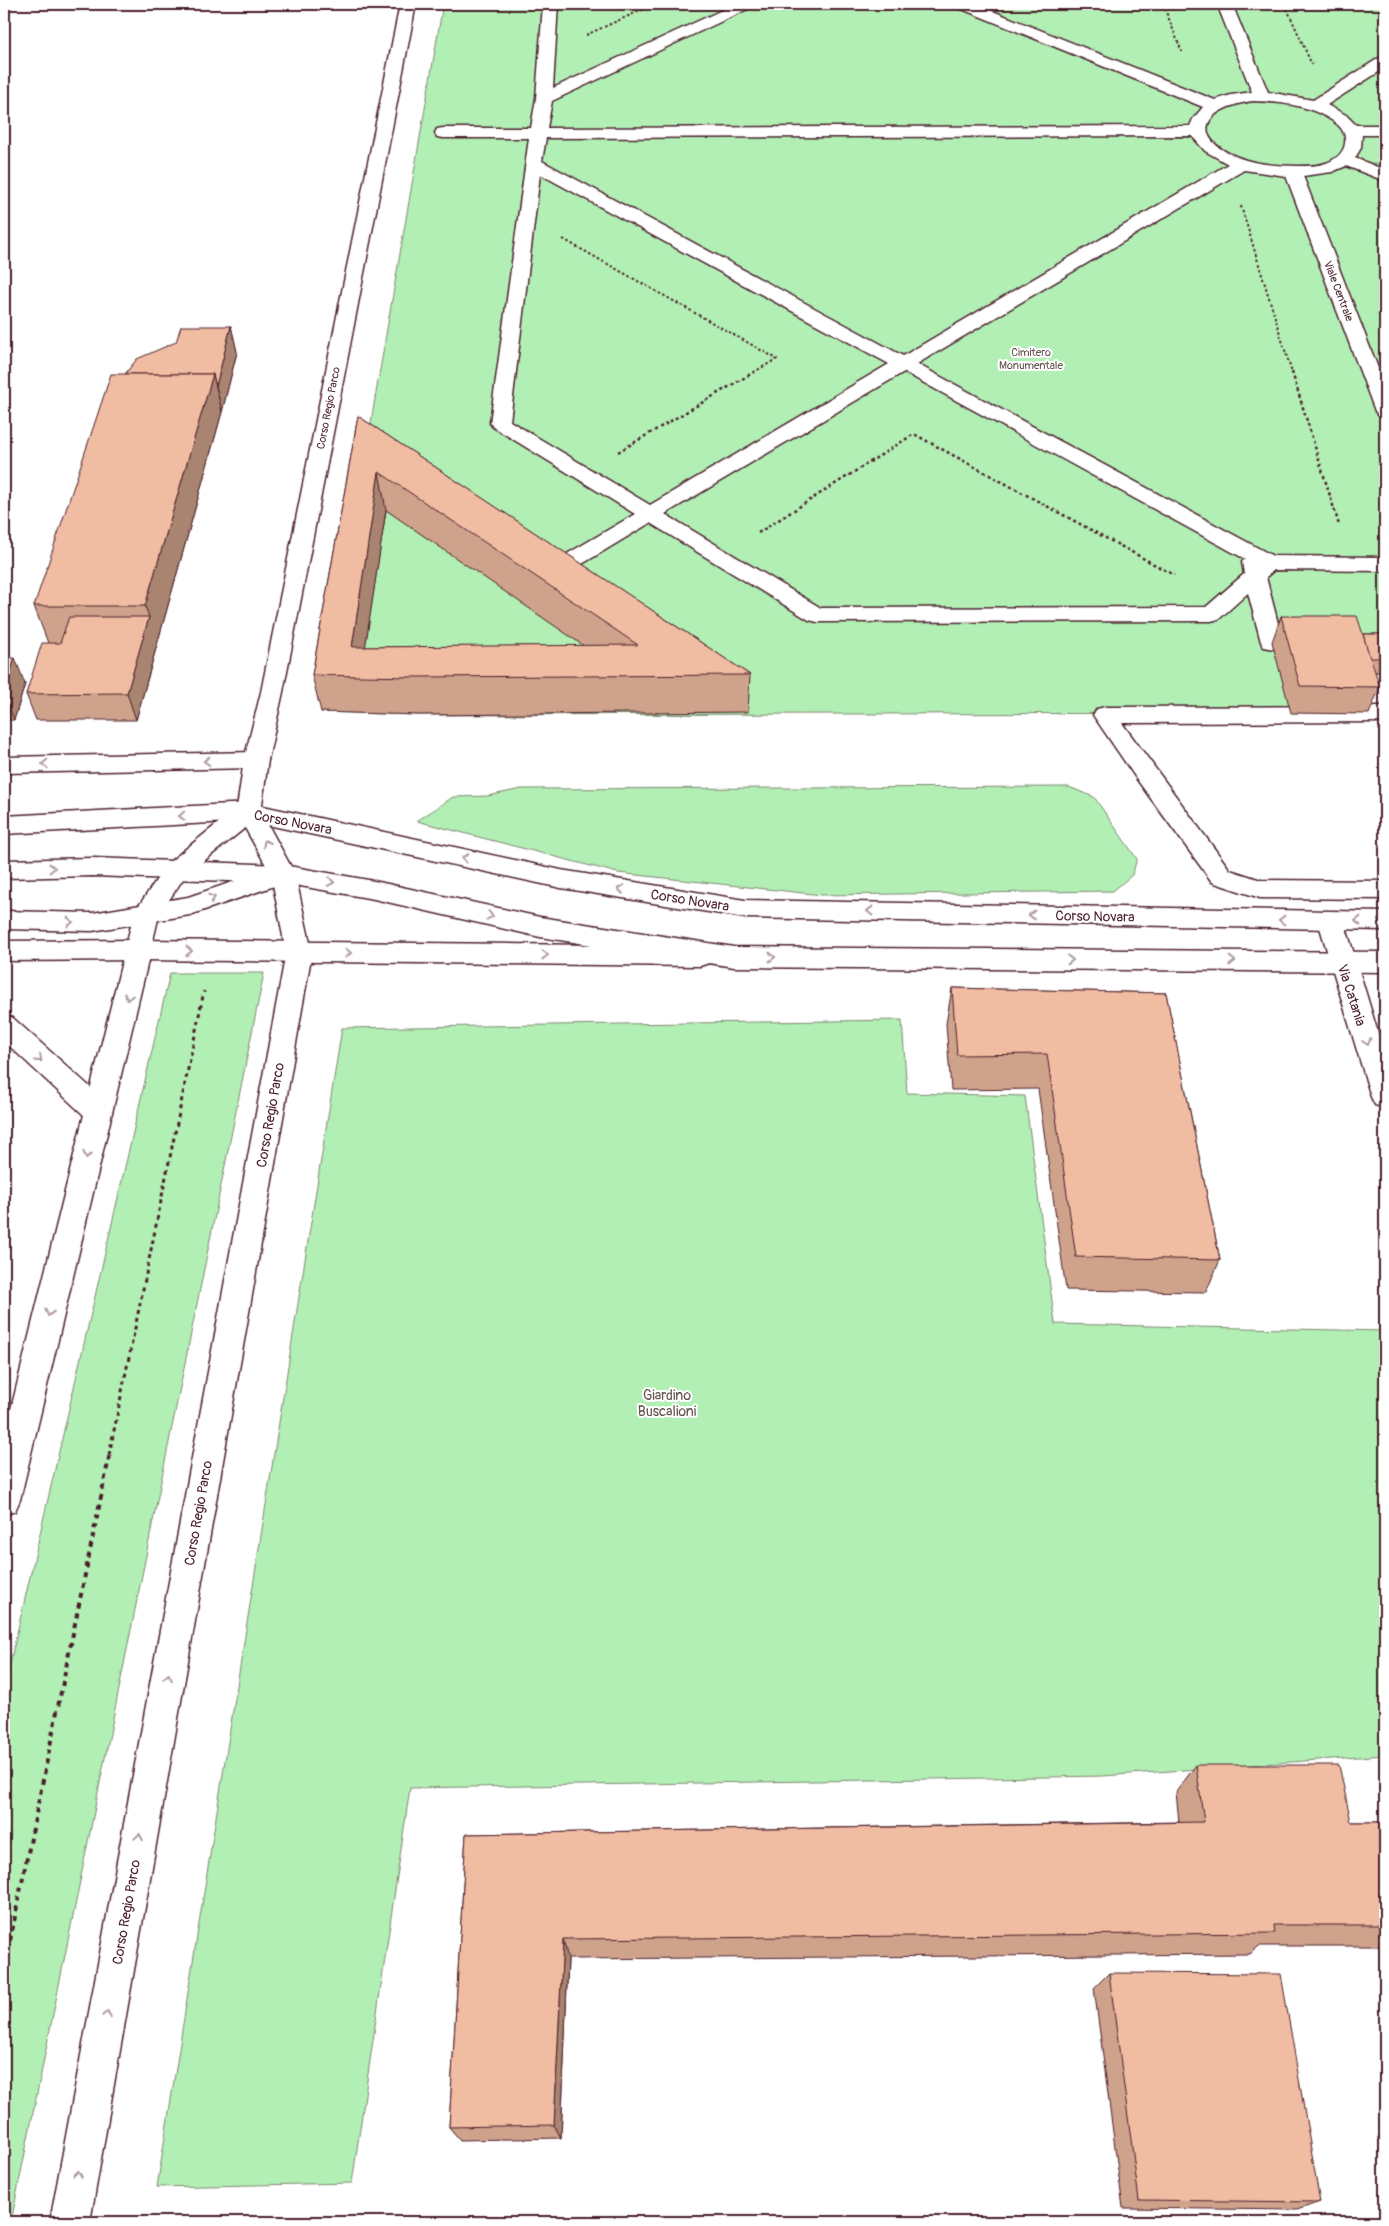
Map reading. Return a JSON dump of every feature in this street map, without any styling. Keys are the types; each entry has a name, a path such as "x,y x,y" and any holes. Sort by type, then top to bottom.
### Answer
{"street":[{"name":"Corso Regio Parco","path":"70,2222 299,952 283,874 249,812 256,760 274,682 408,4"},
{"path":"550,4 544,98 533,163 500,422 817,615 1211,614 1258,565 1349,555 1385,556"},
{"path":"544,98 747,4"},
{"path":"962,4 1215,106"},
{"path":"1224,4 1262,96"},
{"path":"1316,105 1385,62"},
{"path":"1262,96 1285,98 1316,105 1343,120 1352,130 1355,143 1350,154 1344,159 1317,170 1293,172 1266,170 1241,164 1220,154 1205,143 1198,131 1200,120 1215,106 1241,98 1262,96"},
{"path":"1352,130 1385,130"},
{"path":"444,133 1198,131"},
{"path":"1344,159 1385,176"},
{"path":"533,163 902,365 1258,565 1385,564"},
{"path":"546,576 1241,164"},
{"name":"Viale Centrale","path":"1293,172 1385,410"},
{"path":"1258,565 1272,642 1329,643"},
{"path":"1385,714 1105,715 1146,775 1221,876 1260,889 1385,890"},
{"path":"4,765 256,760"},
{"path":"4,1500 148,913 176,870 249,812"},
{"name":"Corso Novara","path":"4,825 249,812 561,879 745,909 1331,922 1385,921"},
{"path":"4,869 93,868 283,874 374,890 540,927 734,957"},
{"path":"4,920 92,922 148,913 190,906 283,874"},
{"name":"Via Catania","path":"1331,922 1385,1097"},
{"path":"4,951 140,950 1385,962"},
{"path":"4,1025 98,1111"}],"path":[{"path":"547,52 655,4"},
{"path":"1164,4 1183,56"},
{"path":"1285,4 1315,72"},
{"path":"1239,198 1349,555"},
{"path":"527,220 777,358 583,472"},
{"path":"721,557 914,434 1224,602"},
{"path":"4,1970 212,951"}],"green space":[{"name":"Cimitero Monumentale","path":"443,4 1385,4 1385,672 1357,672 1277,713 418,715 321,712"},
{"path":"1069,787 1094,797 1137,859 1132,875 1113,891 822,895 618,873 417,821 453,797 488,796 521,789"},
{"path":"170,973 264,973 11,2222 4,2222 4,1689"},
{"name":"Giardino Buscalioni","path":"902,1020 907,1093 1025,1096 1055,1324 1385,1331 1385,1755 1103,1776 410,1788 352,2183 157,2187 342,1028"}],"building":[{"path":"181,326 231,326 216,386 213,374 125,374 137,359 176,342"},
{"path":"111,374 213,374 145,606 34,606"},
{"path":"358,416 750,675 412,677 312,675","holes":["379,472 638,645 352,647"]},
{"path":"1281,616 1357,616 1380,687 1300,686"},
{"path":"69,617 149,617 127,693 26,694 42,643 60,643"},
{"path":"1363,634 1385,634 1385,658 1370,658"},
{"path":"4,658 15,658 4,691"},
{"path":"952,988 1166,993 1220,1260 1076,1257 1047,1054 957,1055"},
{"path":"1196,1765 1339,1765 1351,1822 1385,1822 1385,1925 1274,1925 1275,1933 563,1939 554,2125 449,2127 466,1834 1204,1822"},
{"path":"1109,1973 1281,1974 1320,2202 1139,2200"}]}
